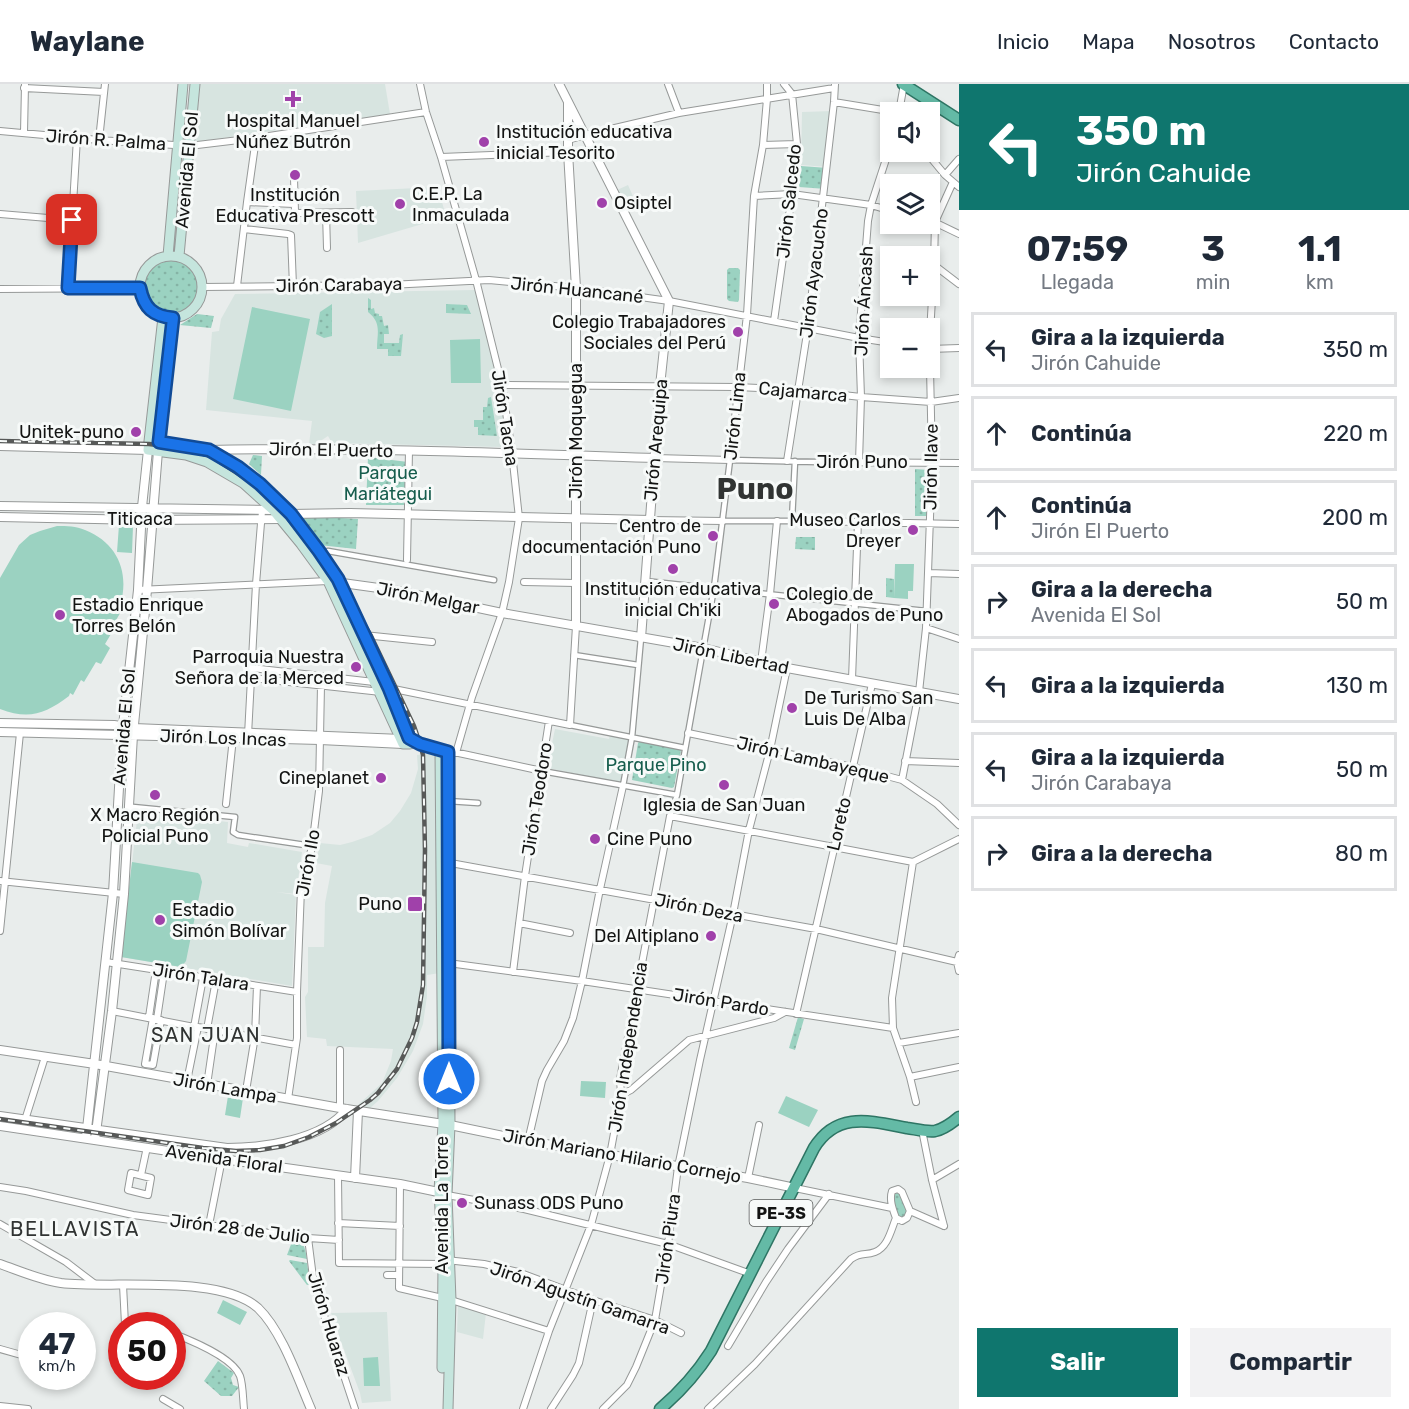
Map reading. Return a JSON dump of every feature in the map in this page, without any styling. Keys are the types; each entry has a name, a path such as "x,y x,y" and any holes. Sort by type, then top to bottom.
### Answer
{"highway":[{"path":"904,84 959,120"},
{"path":"913,84 959,113"},
{"name":"PE-3S","path":"660,1409 684,1387 711,1351 819,1139 825,1133 837,1125 860,1120 933,1131 942,1129 959,1117"}],"main road":[{"name":"Avenida El Sol","path":"174,256 183,84"},
{"name":"Avenida El Sol","path":"174,256 195,84"},
{"path":"174,256 188,261 196,268 201,277 202,287 197,304 190,311 182,316 168,317 154,313 147,306 140,288 141,278 151,263 159,258 174,256"},
{"name":"Avenida El Sol","path":"154,446 168,317"},
{"path":"154,446 207,462 225,471 243,483 273,510 328,581 374,682 384,691"},
{"name":"Jirón El Puerto","path":"154,446 209,450"},
{"path":"209,450 238,467 260,484 291,514 319,551 339,582 364,636 384,691 408,741 448,751"},
{"name":"Avenida La Torre","path":"444,862 448,801 448,751"},
{"name":"Avenida La Torre","path":"448,751 444,862 446,1125 443,1193 448,1409"},
{"name":"Avenida La Torre","path":"443,1409 446,1299"}],"street":[{"path":"99,140 105,84"},
{"name":"Jirón Tacna","path":"420,84 426,112 476,280 502,385 519,518 502,613 470,705 448,751"},
{"path":"559,84 669,301"},
{"path":"668,84 679,113"},
{"name":"Jirón Lima","path":"670,816 677,795 714,588 723,521 747,315 754,196 763,145 767,84"},
{"path":"784,84 792,94"},
{"path":"900,102 904,84"},
{"path":"24,133 24,86 63,87 104,92"},
{"path":"568,140 679,113 835,86"},
{"name":"Jirón Ayacucho","path":"787,461 808,327 835,86"},
{"name":"Jirón Salcedo","path":"774,321 797,144 792,94"},
{"name":"Jirón Moquegua","path":"568,101 568,152 576,288 577,519 576,626 570,725"},
{"path":"834,102 880,109"},
{"name":"Jirón R. Palma","path":"0,131 189,146 426,112"},
{"path":"68,288 77,138"},
{"path":"237,286 256,138"},
{"path":"763,145 797,144"},
{"path":"441,157 568,152"},
{"path":"945,175 959,159"},
{"name":"Jirón Áncash","path":"859,462 861,397 859,338 868,221 885,162"},
{"path":"934,162 956,184 940,210"},
{"path":"294,178 294,209 298,213 352,212"},
{"path":"754,196 792,194 880,208"},
{"path":"247,202 294,204"},
{"path":"326,213 327,248"},
{"path":"0,214 72,220"},
{"path":"940,224 959,234"},
{"path":"244,229 291,235 292,286"},
{"path":"940,270 959,284"},
{"name":"Jirón Huancané","path":"476,280 576,288 669,301 880,341"},
{"name":"Jirón Carabaya","path":"202,287 388,285 476,280"},
{"path":"0,289 140,288"},
{"name":"Jirón Arequipa","path":"623,786 632,737 669,301"},
{"path":"940,349 959,348"},
{"name":"Jirón Ilave","path":"902,780 919,692 926,628 932,462 930,378"},
{"name":"Cajamarca","path":"502,385 737,387 931,402 959,398"},
{"path":"0,446 154,446"},
{"name":"Avenida El Sol","path":"86,1138 113,893 122,730 138,590 142,507 154,446"},
{"name":"Avenida El Sol","path":"95,1140 124,894 133,731 153,508 154,446"},
{"name":"Jirón El Puerto","path":"209,450 409,450 512,453"},
{"path":"407,560 409,450"},
{"name":"Jirón Puno","path":"512,453 818,462 959,463"},
{"path":"792,520 795,461"},
{"name":"Titicaca","path":"0,506 142,507 262,515 280,519"},
{"name":"Titicaca","path":"0,517 152,520 262,515 273,510 291,514"},
{"path":"280,519 291,514 350,513 519,518 959,524"},
{"path":"248,735 262,515"},
{"path":"761,662 777,520"},
{"path":"852,680 858,522"},
{"path":"328,551 494,580"},
{"path":"928,573 959,574"},
{"name":"Jirón Melgar","path":"138,590 328,581 393,590 502,613"},
{"path":"645,581 926,611"},
{"path":"524,582 576,583"},
{"name":"Jirón Libertad","path":"502,613 703,648 787,668 959,699"},
{"path":"926,628 959,639"},
{"path":"353,635 432,642"},
{"path":"574,655 638,665"},
{"path":"251,668 374,682"},
{"name":"Jirón Piura","path":"603,1409 627,1385 655,1320 678,1167 749,830 770,750 787,668"},
{"path":"251,678 384,691 470,705 685,748"},
{"name":"Loreto","path":"796,1014 872,684"},
{"name":"Jirón Ilo","path":"288,1099 296,1045 301,889 312,844 319,791 321,685"},
{"name":"Jirón Teodoro","path":"513,972 549,721"},
{"name":"Jirón Los Incas","path":"0,723 233,738 248,735"},
{"name":"Jirón Los Incas","path":"0,732 122,730"},
{"name":"Jirón Los Incas","path":"133,731 408,741"},
{"path":"0,932 3,882 20,733"},
{"name":"Jirón Lambayeque","path":"687,733 853,767 902,780 938,804 959,825"},
{"path":"226,804 233,738"},
{"path":"448,751 542,771 677,795"},
{"path":"905,761 959,763"},
{"path":"528,1141 542,1081 564,1041 573,1018 623,786"},
{"path":"448,801 478,803"},
{"path":"133,807 235,818 233,832 238,835 312,844"},
{"path":"670,816 913,862 959,839"},
{"name":"Jirón Independencia","path":"523,1409 549,1331 591,1226 610,1155 621,1095 620,1079 670,816"},
{"name":"Jirón Deza","path":"444,862 816,929 958,959"},
{"path":"913,862 892,998 893,1028 916,1102"},
{"path":"3,882 124,894"},
{"path":"519,923 570,933"},
{"path":"958,959 959,971"},
{"name":"Jirón Talara","path":"106,962 297,992"},
{"name":"Jirón Pardo","path":"445,962 893,1028"},
{"path":"156,970 155,1018 153,1065 145,1064 155,1018 164,972"},
{"path":"187,1081 203,978"},
{"path":"207,1084 216,980"},
{"path":"246,1091 255,1036 257,986"},
{"path":"112,1011 296,1045"},
{"path":"621,1095 631,1090 689,1040 774,1018 786,1012"},
{"path":"899,1042 959,1033"},
{"name":"Jirón Lampa","path":"0,1050 95,1064 343,1109 446,1125"},
{"path":"340,1050 343,1109"},
{"path":"25,1120 45,1057"},
{"path":"910,1077 959,1067"},
{"name":"Avenida Floral","path":"0,1116 228,1148 284,1143 306,1136 338,1119 343,1109"},
{"path":"355,1178 358,1111"},
{"name":"Jirón Mariano Hilario Cornejo","path":"446,1125 795,1188"},
{"path":"748,1178 759,1125"},
{"name":"Avenida Floral","path":"0,1126 400,1184 443,1193"},
{"path":"910,1211 907,1218 902,1221 896,1218 892,1208 892,1191 898,1189 902,1192 910,1211 944,1226 922,1130"},
{"path":"141,1175 147,1148"},
{"path":"209,1226 222,1159"},
{"path":"932,1180 959,1164"},
{"path":"131,1173 141,1175 152,1178 148,1195 128,1190 131,1173"},
{"path":"338,1176 339,1263 399,1264 445,1261"},
{"path":"400,1184 399,1288 446,1299 549,1331"},
{"name":"Jirón 28 de Julio","path":"0,1187 133,1215 339,1240"},
{"path":"795,1188 892,1208"},
{"path":"443,1193 524,1209 668,1244 751,1274"},
{"path":"728,1346 766,1281 829,1194"},
{"path":"708,1409 755,1364 851,1259 860,1254 876,1252 882,1247 896,1218"},
{"path":"339,1223 400,1226"},
{"path":"0,1224 66,1262 96,1285"},
{"name":"Jirón Huaraz","path":"308,1238 314,1285 355,1409"},
{"name":"Jirón Agustín Gamarra","path":"445,1261 484,1264 506,1269 655,1320 681,1333"},
{"path":"0,1264 51,1281 96,1285 182,1286 235,1294 262,1313 273,1328 311,1409"},
{"path":"387,1275 399,1275"},
{"path":"123,1285 124,1312"},
{"path":"551,1409 579,1363 593,1300"},
{"path":"186,1338 209,1349 240,1375 244,1409"},
{"path":"0,1349 18,1354"},
{"path":"163,1400 180,1409"},
{"path":"0,1406 28,1409"}],"shaded area":[{"name":"Hospital Manuel Núñez Butrón","path":"200,84 385,84 390,114 195,142"},
{"path":"833,111 828,167 801,165 802,112"},
{"path":"628,185 636,203 623,209 615,191"},
{"name":"C.E.P. La Inmaculada","path":"438,187 446,217 358,243 356,191"},
{"path":"475,290 500,383 508,441 503,447 332,443 328,436 316,444 309,444 312,421 206,410 212,332 219,331 221,319 235,294"},
{"path":"555,729 609,739 610,734 629,738 620,784 547,768"},
{"path":"438,753 440,973 427,975 423,1024 413,1051 397,1078 370,1108 358,1105 382,1083 393,1049 327,1046 326,1039 307,1037 305,997 308,992 308,947 324,947 325,903 332,866 316,863 320,843 340,845 352,842 372,835 390,823 411,793 418,769 417,755"},
{"path":"138,812 228,822 227,843 248,847 249,843 302,852 296,894 276,892 296,895 292,986 121,957"},
{"path":"458,1304 486,1313 483,1339 457,1332"},
{"path":"387,1312 391,1401 362,1403 343,1347 340,1345 339,1334 331,1313"}],"green space":[{"path":"801,166 828,168 826,189 799,187"},
{"path":"171,259 182,261 191,267 197,276 199,287 197,298 191,307 182,313 171,315 160,313 151,307 145,298 143,287 145,276 151,267 160,261"},
{"path":"729,268 740,270 738,302 727,299 727,270"},
{"path":"368,298 371,300 371,309 374,308 375,313 382,316 384,326 388,325 389,334 384,334 384,343 399,343 400,335 403,334 401,356 388,356 388,349 377,349 377,324 368,312"},
{"path":"332,304 332,336 324,338 316,334 320,312"},
{"path":"446,304 467,305 471,314 446,313"},
{"path":"252,307 310,319 291,411 233,399"},
{"path":"197,314 214,316 211,328 180,325"},
{"path":"480,339 481,383 451,383 450,340"},
{"path":"491,397 497,436 478,435 478,427 474,427 474,420 483,420 483,407 487,407 488,398"},
{"path":"253,455 262,456 261,475 249,464"},
{"name":"Parque Mariátegui","path":"368,457 408,462 408,505 366,505"},
{"path":"915,469 929,470 928,516 915,516"},
{"path":"293,515 358,519 356,549 319,545"},
{"path":"119,525 133,526 132,553 117,552"},
{"name":"Estadio Enrique Torres Belón","path":"57,526 85,530 106,543 113,551 122,571 123,594 120,606 123,608 105,644 110,648 101,664 96,662 84,682 81,680 73,695 70,693 69,696 44,711 28,714 10,712 0,709 0,578 19,545 30,535"},
{"path":"796,537 815,537 815,550 795,549"},
{"path":"895,564 914,564 913,591 908,591 908,599 894,598"},
{"path":"886,578 894,579 894,598 886,597"},
{"name":"Parque Pino","path":"640,741 681,750 674,787 632,780"},
{"name":"Estadio Simón Bolívar","path":"132,862 200,875 202,882 186,961 181,967 121,957"},
{"path":"798,1017 804,1019 795,1050 789,1048"},
{"path":"581,1081 606,1082 605,1098 580,1096"},
{"path":"228,1096 243,1098 240,1118 225,1115"},
{"path":"786,1096 818,1110 809,1127 778,1113"},
{"path":"898,1190 907,1201 907,1218 896,1218 893,1191"},
{"path":"293,1239 302,1244 307,1259 287,1255"},
{"path":"290,1260 307,1263 310,1284 307,1285"},
{"path":"223,1300 247,1312 240,1325 217,1313"},
{"path":"378,1357 380,1386 364,1386 363,1358"},
{"path":"218,1361 234,1373 231,1378 233,1385 239,1387 232,1396 221,1396 204,1381"}],"railway":[{"path":"0,441 149,444 181,448 211,456 254,484 283,512 339,582 371,636 414,726 423,755 425,850 423,985 412,1038 397,1069 378,1093 336,1123 309,1137 284,1146 236,1151 0,1119"}],"place":[{"name":"Hospital Manuel Núñez Butrón","path":"293,99"},
{"name":"Institución educativa inicial Tesorito","path":"484,142"},
{"name":"Institución Educativa Prescott","path":"295,175"},
{"name":"Osiptel","path":"602,203"},
{"name":"C.E.P. La Inmaculada","path":"400,204"},
{"name":"Colegio Trabajadores Sociales del Perú","path":"738,332"},
{"name":"Unitek-puno","path":"136,432"},
{"name":"Museo Carlos Dreyer","path":"913,530"},
{"name":"Centro de documentación Puno","path":"713,536"},
{"name":"Institución educativa inicial Ch'iki","path":"673,569"},
{"name":"Colegio de Abogados de Puno","path":"774,604"},
{"name":"Estadio Enrique Torres Belón","path":"60,615"},
{"name":"Parroquia Nuestra Señora de la Merced","path":"356,667"},
{"name":"De Turismo San Luis De Alba","path":"792,708"},
{"name":"Cineplanet","path":"381,778"},
{"name":"Iglesia de San Juan","path":"724,785"},
{"name":"X Macro Región Policial Puno","path":"155,795"},
{"name":"Cine Puno","path":"595,839"},
{"name":"Puno","path":"415,904"},
{"name":"Estadio Simón Bolívar","path":"160,920"},
{"name":"Del Altiplano","path":"711,936"},
{"name":"Sunass ODS Puno","path":"462,1203"}],"district":[{"name":"Puno","path":"755,489"},
{"name":"SAN JUAN","path":"206,1035"},
{"name":"BELLAVISTA","path":"75,1229"}],"route":[{"path":"72,220 68,288 140,288 142,298 154,313 173,318 159,442 209,450 238,467 260,484 291,514 338,579 389,688 409,738 420,744 448,752 449,1079"}]}
